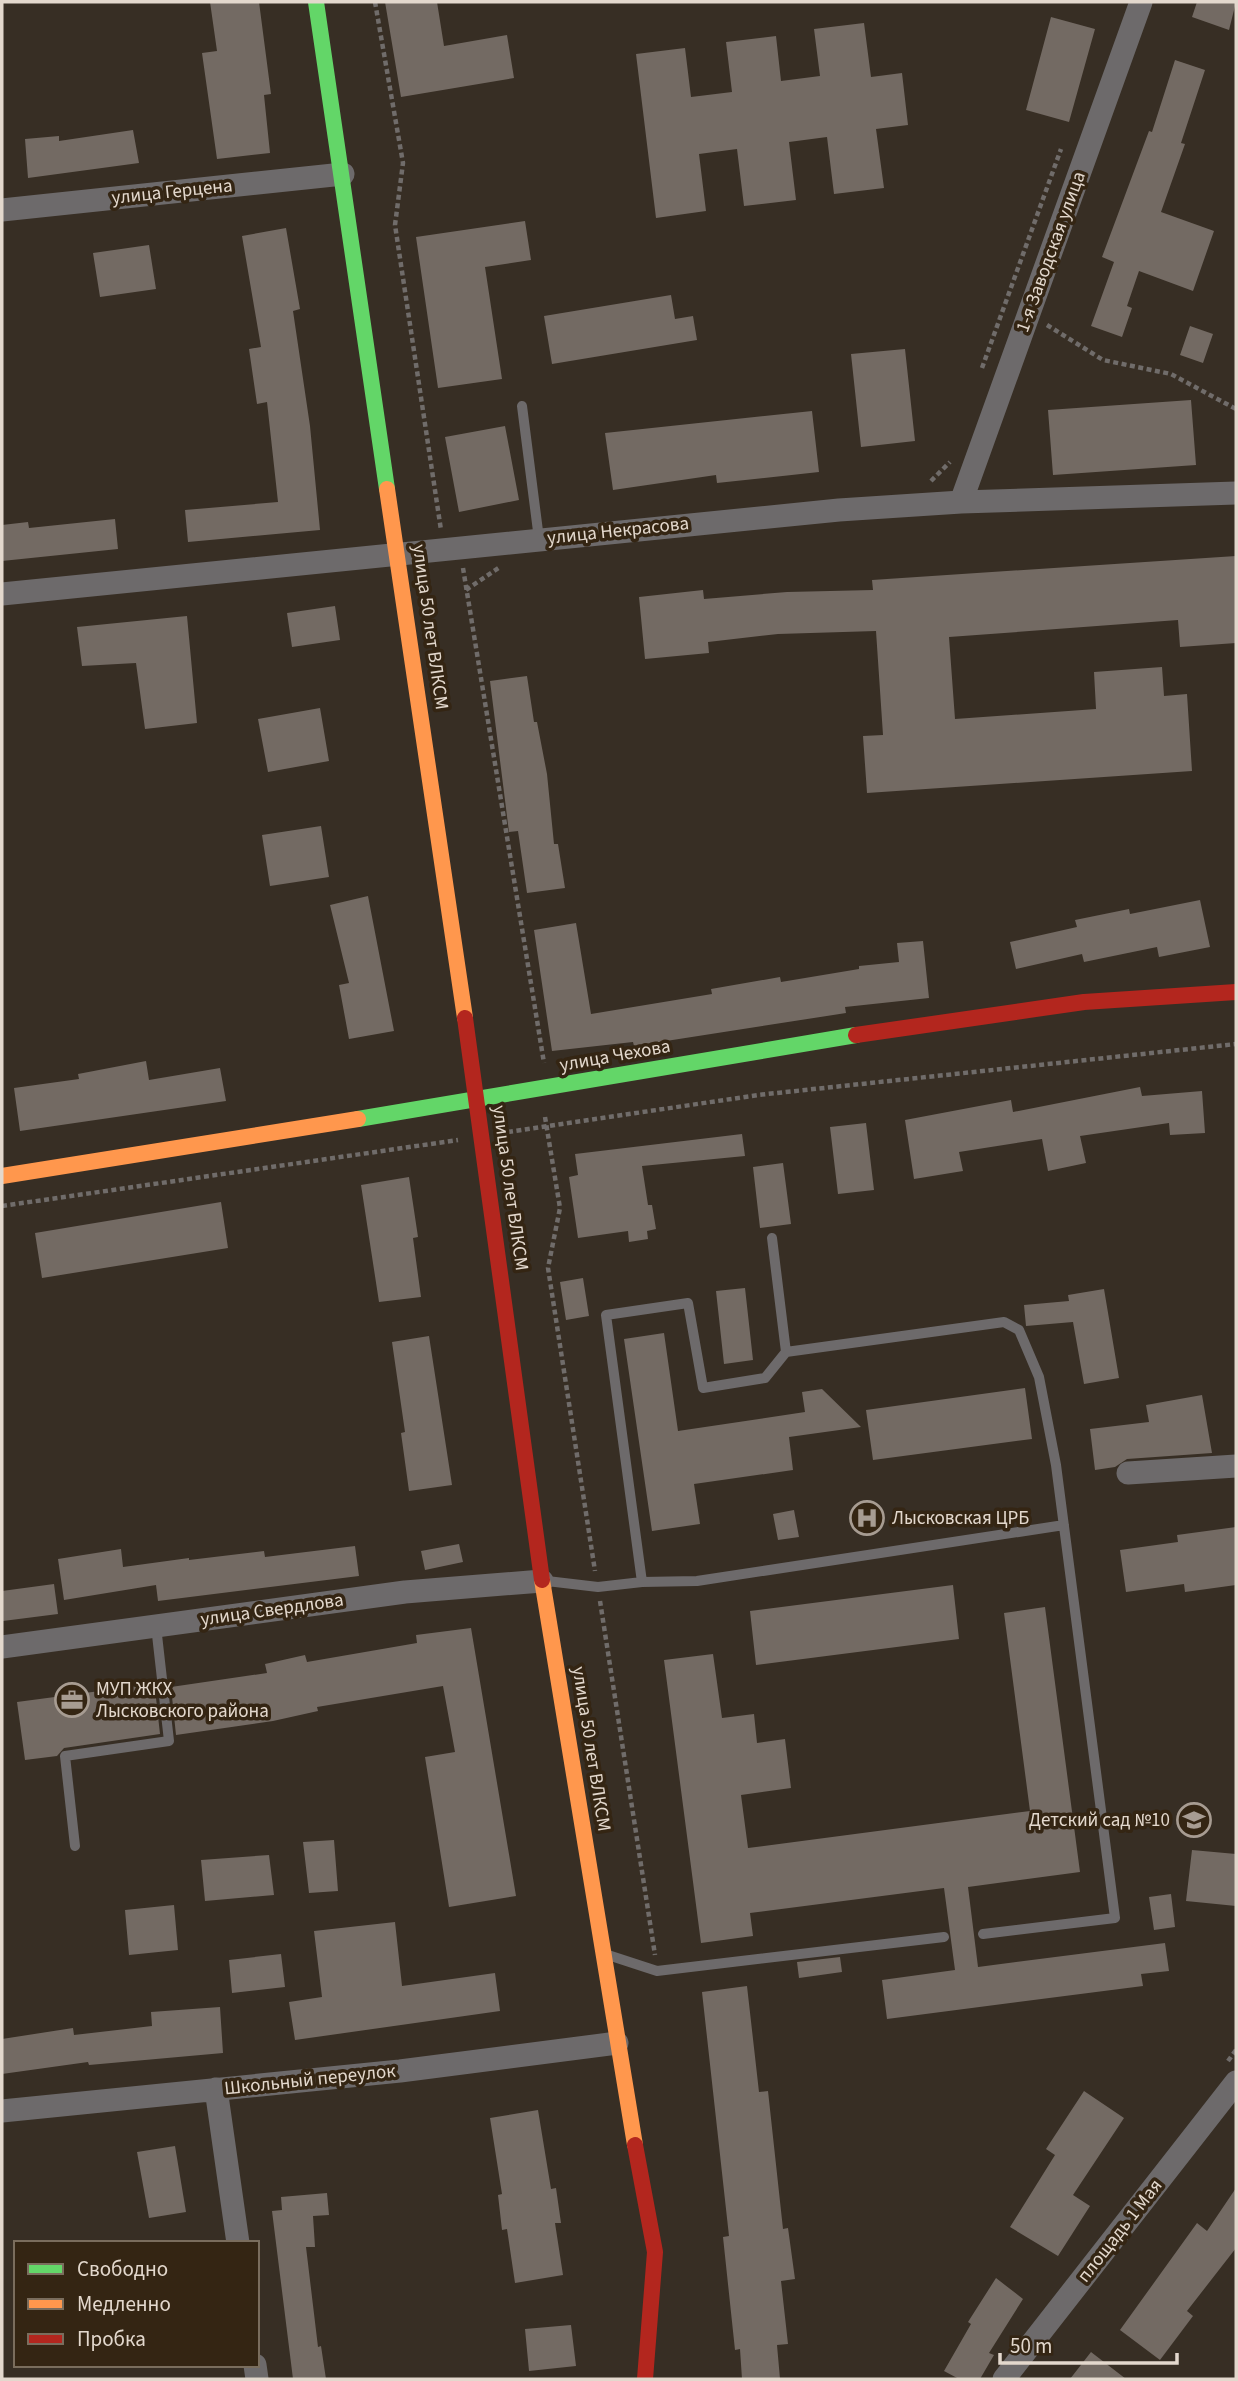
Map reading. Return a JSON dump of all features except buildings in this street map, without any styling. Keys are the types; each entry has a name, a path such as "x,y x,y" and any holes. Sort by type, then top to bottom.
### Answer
{"street":[{"name":"улица 50 лет ВЛКСМ","path":"316,2 477,1100 542,1581 617,2043 655,2252 645,2379"},
{"name":"1-я Заводская улица","path":"961,502 1141,2"},
{"name":"улица Герцена","path":"2,210 343,174"},
{"name":"улица Некрасова","path":"2,594 398,554 450,537 539,539 839,510 961,502 1236,493"},
{"name":"улица Чехова","path":"2,1176 544,1090 858,1035 1084,1002 1236,992"},
{"path":"1128,1473 1236,1466"},
{"name":"улица Свердлова","path":"2,1647 405,1592 542,1581"},
{"name":"Школьный переулок","path":"2,2111 400,2071 617,2043"},
{"name":"площадь 1 Мая","path":"1004,2379 1236,2082"},
{"path":"216,2089 238,2241"}],"lane":[{"path":"522,406 539,539"},
{"path":"772,1238 786,1352"},
{"path":"642,1582 606,1315 688,1303 703,1388 765,1378 786,1352 1004,1322 1018,1331 1040,1377 1064,1525 1115,1918 983,1934"},
{"path":"542,1581 597,1587 642,1582 697,1581 1064,1525"},
{"path":"75,1846 65,1756 169,1741 156,1626"},
{"path":"603,1953 657,1970 944,1937"}],"path":[{"path":"375,2 403,163 395,225 450,537 462,565 544,1050 547,1126 560,1208 548,1268 657,1970"},
{"path":"981,372 1063,144"},
{"path":"1028,313 1103,360 1171,374 1236,409"},
{"path":"926,486 953,459"},
{"path":"2,1206 758,1094 1236,1044"}],"traffic: fast":[{"path":"316,2 387,489"},
{"path":"358,1119 856,1035"}],"traffic: slow":[{"path":"387,489 465,1018"},
{"path":"2,1176 358,1119"},
{"path":"542,1580 635,2145"}],"traffic: jam":[{"path":"856,1035 1084,1002 1236,992"},
{"path":"465,1018 542,1580"},
{"path":"635,2145 655,2252 645,2379"}],"place":[{"name":"Лысковская ЦРБ","path":"867,1518"},
{"name":"МУП ЖКХ Лысковского района","path":"72,1700"},
{"name":"Детский сад №10","path":"1194,1820"}]}
